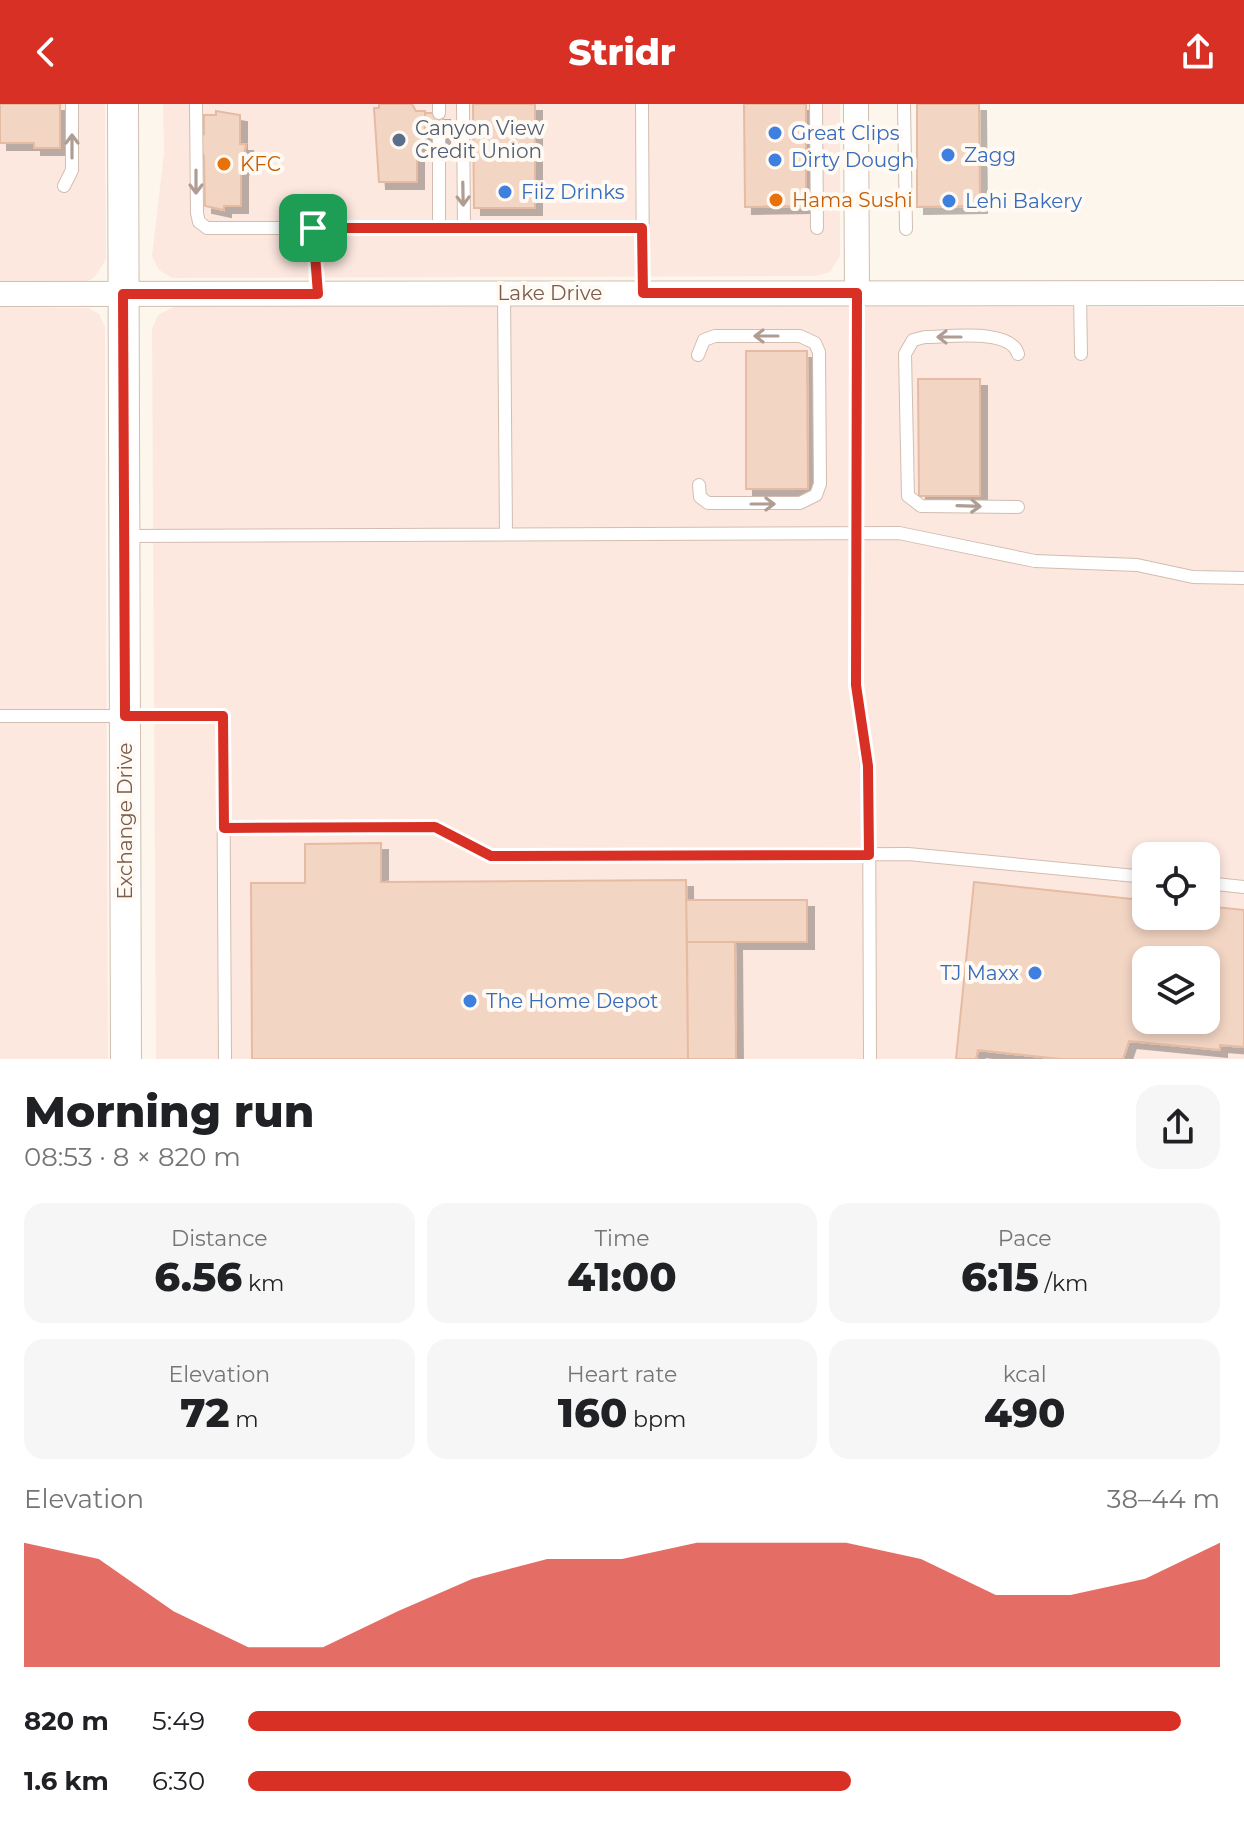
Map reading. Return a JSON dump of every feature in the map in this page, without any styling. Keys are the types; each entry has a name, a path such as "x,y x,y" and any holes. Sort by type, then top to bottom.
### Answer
{"street":[{"name":"Exchange Drive","path":"123,104 126,1059"},
{"path":"856,104 857,293"},
{"name":"Lake Drive","path":"0,294 1244,293"}],"lane":[{"path":"64,186 72,170 72,104"},
{"path":"196,104 199,222 211,229 642,228"},
{"path":"463,104 464,228"},
{"path":"642,104 643,293"},
{"path":"816,104 817,228"},
{"path":"904,104 906,229"},
{"path":"439,137 439,228"},
{"path":"313,228 318,294"},
{"path":"857,293 856,685 868,766 870,1059"},
{"path":"1080,293 1081,354"},
{"path":"504,294 506,534"},
{"path":"698,355 704,340 715,336 800,336 812,339 819,352 820,484 816,495 800,503 708,503 700,497 699,485"},
{"path":"1018,354 1011,342 998,337 913,340 905,354 905,491 916,504 1018,507"},
{"path":"124,536 910,534 1035,561 1127,565 1193,577 1244,578"},
{"path":"0,716 223,716 225,1059"},
{"path":"224,828 435,827 491,856 951,857 1132,876"},
{"path":"1220,884 1244,887"}],"shaded area":[{"path":"0,104 105,104 106,259 95,277 88,281 0,282"},
{"path":"163,104 840,104 840,256 830,272 816,276 172,278 159,270 152,256 164,153"},
{"path":"177,305 1244,307 1244,1059 156,1059 152,329 158,315"},
{"path":"0,307 88,308 99,314 105,327 108,1059 0,1059"}],"building":[{"path":"0,104 60,104 60,148 34,148 34,143 0,143"},
{"name":"Canyon View Credit Union","path":"379,104 412,104 416,111 425,111 425,143 417,143 417,182 379,182 374,108 379,108"},
{"path":"473,104 535,104 535,208 474,208"},
{"path":"744,104 806,104 806,206 745,207"},
{"path":"917,104 979,104 980,206 917,207"},
{"name":"KFC","path":"216,111 240,115 240,144 246,144 241,170 241,206 224,206 224,210 205,206 204,157 198,138 204,134 204,115 216,115"},
{"path":"425,113 443,113 443,137 425,137"},
{"path":"746,351 807,351 808,489 746,489"},
{"path":"918,379 980,379 980,496 919,496"},
{"name":"The Home Depot","path":"381,843 381,882 686,880 688,1059 252,1059 251,883 305,883 305,844"},
{"path":"974,882 1132,899 1132,930 1220,930 1220,907 1244,910 1244,1047 1220,1045 1220,1050 1129,1041 1123,1059 1060,1059 978,1050 976,1059 956,1059"},
{"path":"686,900 807,900 807,942 687,942"},
{"path":"687,942 735,942 736,1059 688,1059"}],"place":[{"name":"Great Clips","path":"775,133"},
{"name":"Canyon View Credit Union","path":"399,140"},
{"name":"Zagg","path":"948,155"},
{"name":"Dirty Dough","path":"775,160"},
{"name":"KFC","path":"224,164"},
{"name":"Fiiz Drinks","path":"505,192"},
{"name":"Hama Sushi","path":"776,200"},
{"name":"Lehi Bakery","path":"949,201"},
{"name":"TJ Maxx","path":"1035,973"},
{"name":"The Home Depot","path":"470,1001"}],"route":[{"path":"313,228 642,228 643,293 857,293 856,685 868,766 869,855 491,856 435,827 224,828 223,716 125,716 123,294 318,294 313,228"}]}
